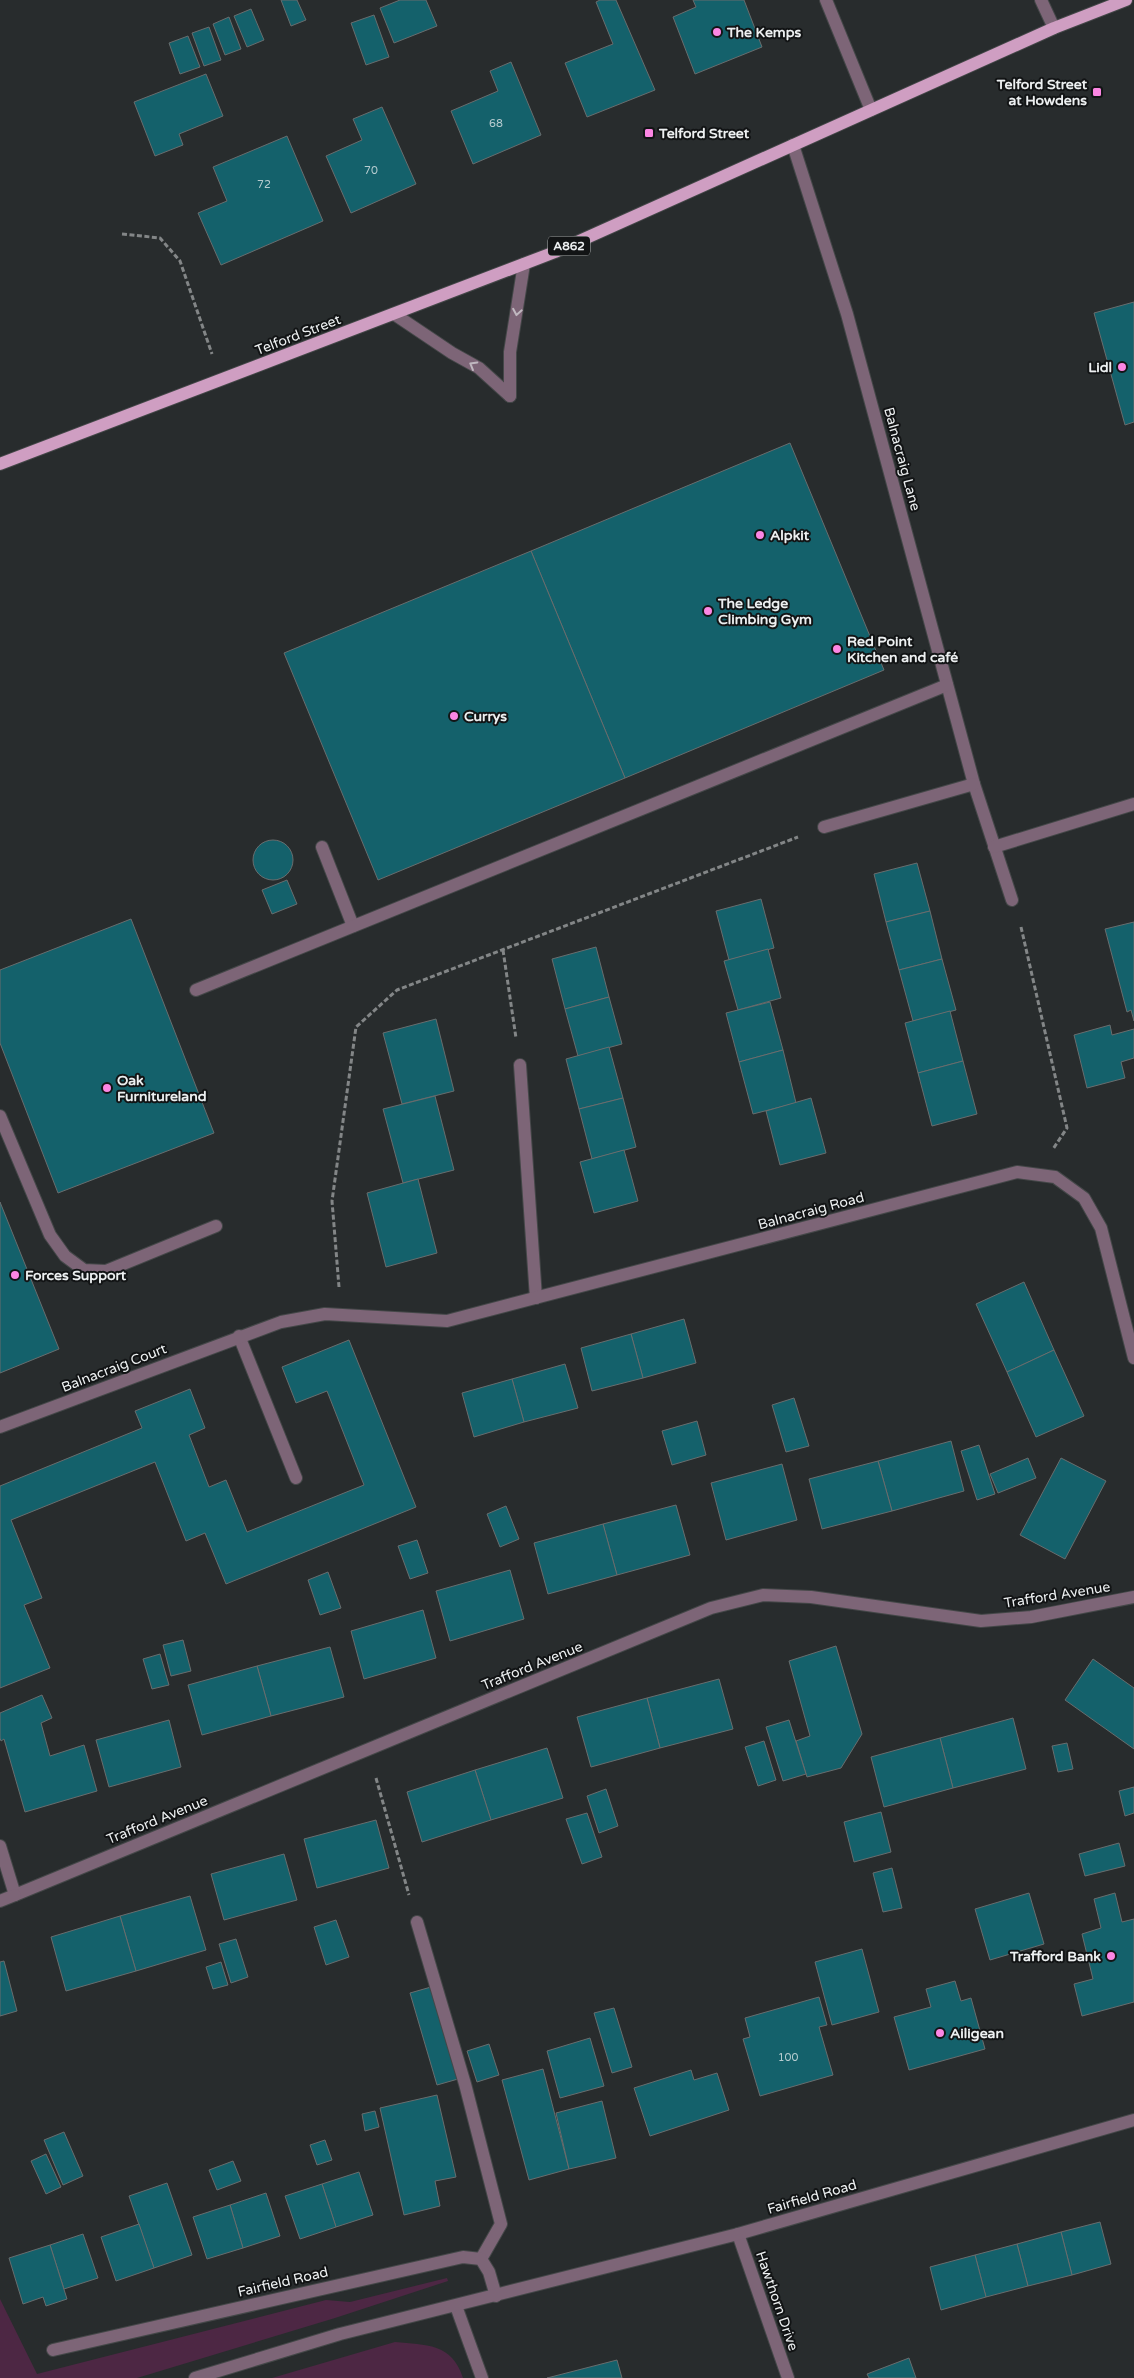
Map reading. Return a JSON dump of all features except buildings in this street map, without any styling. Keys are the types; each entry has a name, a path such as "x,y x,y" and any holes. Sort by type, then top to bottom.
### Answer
{"main road":[{"name":"Telford Street","path":"0,464 524,264 1054,28 1126,0"}],"street":[{"path":"826,0 870,110"},
{"path":"1041,0 1054,28"},
{"name":"Balnacraig Lane","path":"793,145 846,314 974,784 1012,900"},
{"path":"394,314 452,353 479,368 510,396 510,352 524,264"},
{"path":"196,990 947,685"},
{"path":"824,827 974,784"},
{"path":"994,847 1134,804"},
{"path":"322,847 353,926"},
{"path":"520,1065 536,1298"},
{"path":"0,1116 50,1235 65,1256 84,1270 106,1271 216,1226"},
{"name":"Balnacraig Road","path":"376,1317 447,1321 1017,1172 1055,1177 1084,1198 1101,1228 1134,1358"},
{"name":"Balnacraig Court","path":"0,1427 239,1336 281,1322 325,1314 376,1317"},
{"path":"239,1336 296,1478"},
{"name":"Trafford Avenue","path":"0,1901 711,1608 763,1595 811,1597 981,1621 1030,1617 1134,1597"},
{"path":"0,1846 16,1895"},
{"path":"417,1922 465,2084 501,2224 480,2260 489,2272 496,2296"},
{"name":"Fairfield Road","path":"195,2378 340,2334 738,2234 1134,2120"},
{"name":"Hawthorn Drive","path":"738,2234 788,2378"},
{"name":"Fairfield Road","path":"53,2350 463,2257 480,2260"},
{"path":"456,2306 482,2378"}],"path":[{"path":"122,234 160,238 180,260 221,380"},
{"path":"341,1315 332,1200 356,1027 398,990 824,827"},
{"path":"1012,900 1025,937 1066,1128 1037,1175"},
{"path":"503,950 520,1065"},
{"path":"368,1750 417,1922"}],"shaded area":[{"path":"447,2278 448,2281 335,2318 137,2378 0,2378 0,2299 37,2374 326,2300 350,2302"},
{"path":"395,2342 427,2345 445,2352 452,2358 463,2378 272,2378"}],"place":[{"name":"The Kemps","path":"717,32"},
{"name":"Telford Street at Howdens","path":"1097,92"},
{"name":"Telford Street","path":"649,133"},
{"name":"Lidl","path":"1122,367"},
{"name":"Alpkit","path":"760,535"},
{"name":"The Ledge Climbing Gym","path":"708,611"},
{"name":"Red Point Kitchen and café","path":"837,649"},
{"name":"Currys","path":"454,716"},
{"name":"Oak Furnitureland","path":"107,1088"},
{"name":"Forces Support","path":"15,1275"},
{"name":"Trafford Bank","path":"1111,1956"},
{"name":"Ailigean","path":"940,2033"}]}
